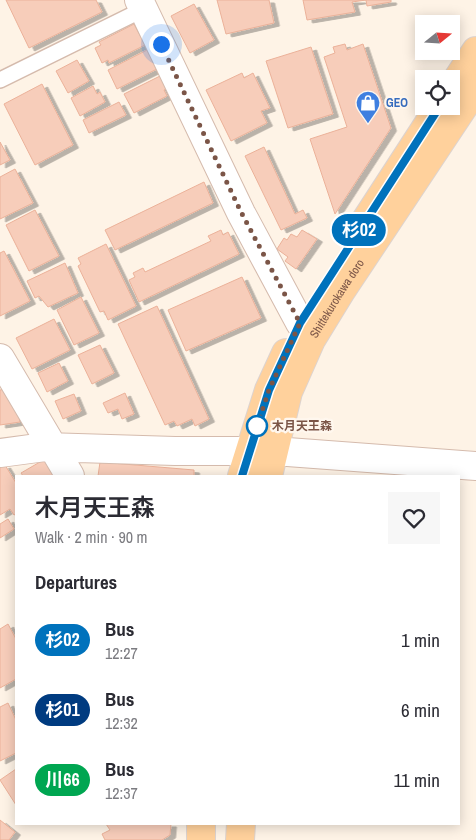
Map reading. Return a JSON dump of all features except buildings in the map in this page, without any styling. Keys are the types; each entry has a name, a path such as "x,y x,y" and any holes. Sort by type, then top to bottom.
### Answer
{"main road":[{"path":"460,75 476,51"},
{"name":"Shittekurokawa doro","path":"258,464 311,340 340,291 476,88"},
{"name":"Shittekurokawa doro","path":"258,464 269,390 300,323 434,115"},
{"path":"201,825 201,840"},
{"path":"240,840 241,825"}],"street":[{"path":"141,5 241,212 300,323"},
{"path":"0,358 69,475"},
{"path":"0,453 54,447 258,464 476,466"}],"lane":[{"path":"0,80 141,5"}],"bus line":[{"name":"杉02","path":"242,475 269,390 300,323 434,115"}],"place":[{"name":"GEO","path":"368,124"},
{"name":"木月天王森","path":"257,426"}],"route":[{"path":"161,44 241,212 300,323 269,390 257,426"}]}
